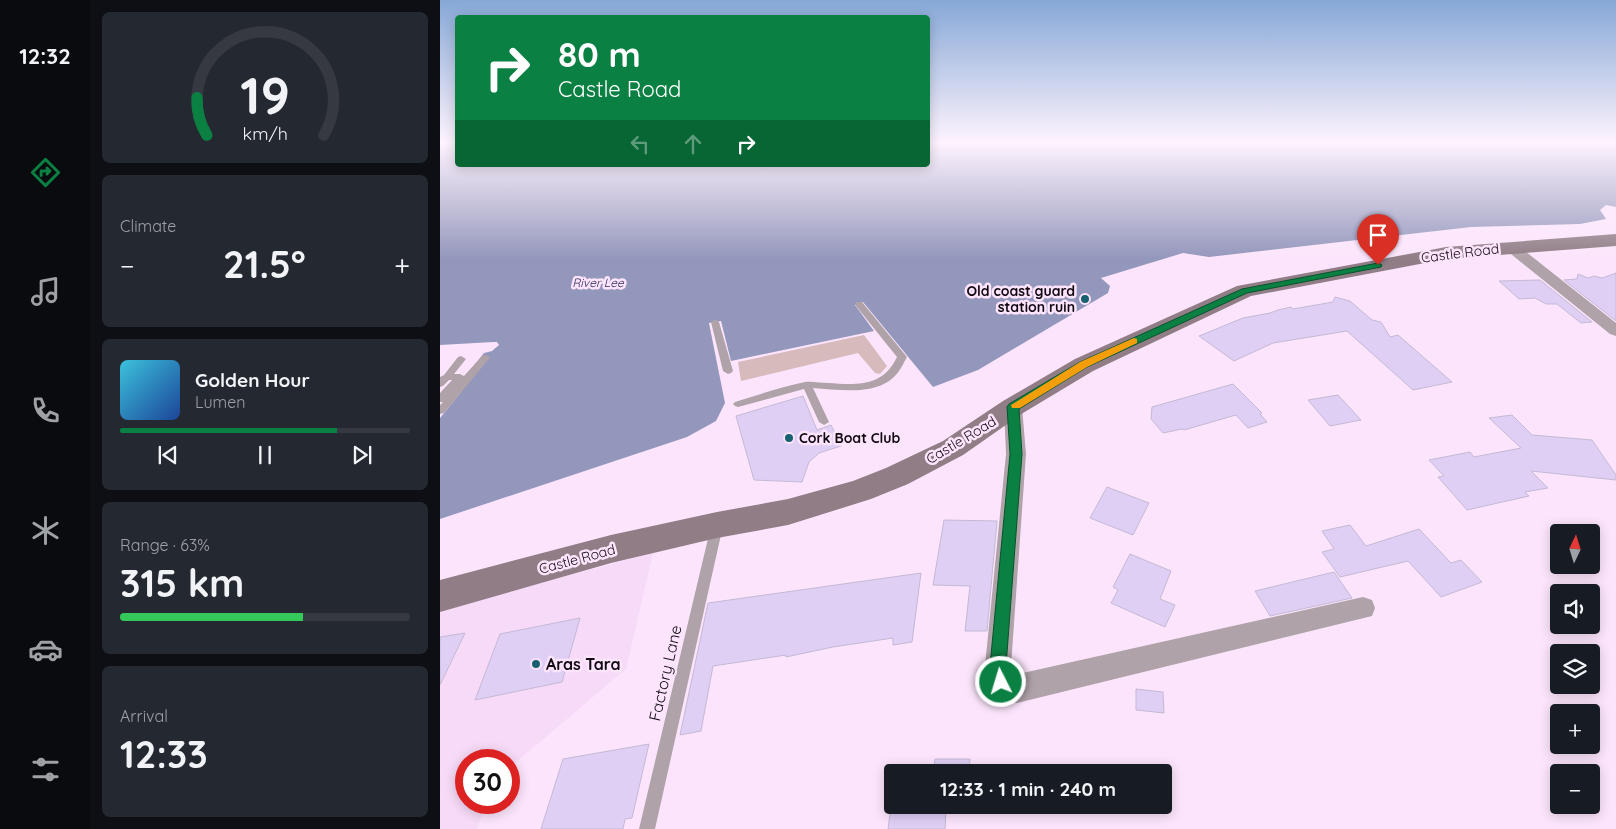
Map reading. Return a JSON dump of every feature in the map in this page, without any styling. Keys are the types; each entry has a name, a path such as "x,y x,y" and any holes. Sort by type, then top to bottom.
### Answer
{"main road":[{"name":"Castle Road","path":"440,596 611,549 817,505 897,476 953,448 1013,407 1084,365 1245,291 1417,258 1511,247 1616,240"}],"street":[{"path":"1511,247 1616,331"},
{"path":"1013,407 1016,454 998,666 1001,682 1008,689 1017,689 1363,608"}],"lane":[{"path":"738,404 807,385 874,386 886,381 902,358 859,304"},
{"path":"715,322 728,371"},
{"path":"442,380 461,358"},
{"path":"440,411 485,358"},
{"path":"440,399 460,377 442,380"},
{"path":"807,385 824,422"},
{"name":"Factory Lane","path":"647,829 717,526"}],"shaded area":[{"path":"864,335 887,366 880,374 875,373 858,353 741,381 738,362"},
{"path":"653,553 626,669 520,759 520,749 455,749 455,814 482,814 477,829 440,829 440,610"}],"water":[{"name":"River Lee","path":"440,182 1616,182 1616,207 1606,205 1600,210 1606,219 1580,224 1471,227 1209,257 1183,253 1101,278 1110,286 1108,293 978,370 933,387 863,302 855,305 874,331 731,361 721,321 709,323 725,403 716,421 687,437 440,519 440,418 462,391 454,391 484,353 492,351 499,345 497,342 493,342 440,345"}],"building":[{"path":"1616,273 1616,321 1564,280 1577,279 1578,274 1588,278 1594,276 1602,278"},
{"path":"1540,280 1592,322 1581,323 1557,304 1546,304 1535,298 1519,299 1499,281"},
{"path":"1335,297 1350,301 1372,320 1381,322 1390,337 1398,335 1452,382 1413,390 1347,331 1273,343 1234,361 1199,336 1243,318 1291,307 1293,309 1333,302"},
{"path":"1233,384 1262,413 1260,414 1267,422 1248,428 1236,415 1184,430 1163,433 1151,419 1152,407"},
{"path":"1338,395 1361,420 1330,426 1308,400"},
{"name":"Cork Boat Club","path":"803,396 817,430 831,425 841,446 819,453 809,462 802,482 754,480 736,416"},
{"path":"1512,415 1532,435 1592,440 1616,475 1616,480 1531,471 1548,488 1525,492 1529,496 1467,510 1438,477 1444,476 1429,460 1470,452 1474,457 1521,448 1489,418"},
{"path":"1107,487 1149,503 1133,535 1090,518"},
{"path":"944,520 997,521 987,631 965,631 970,586 933,585"},
{"path":"1350,525 1366,546 1419,529 1451,563 1461,560 1482,582 1441,597 1408,561 1340,577 1322,552 1334,549 1322,531"},
{"path":"1130,554 1171,571 1160,599 1175,605 1165,627 1111,603 1118,590 1113,587"},
{"path":"1334,572 1352,598 1270,616 1255,591"},
{"path":"921,573 912,642 893,645 893,638 833,647 786,657 786,655 713,666 701,731 680,735 708,603"},
{"path":"580,618 562,682 475,700 500,634"},
{"path":"465,633 440,685 440,637"},
{"path":"1136,689 1163,692 1164,713 1136,710"},
{"path":"649,744 632,818 625,819 623,829 541,829 563,759"},
{"path":"935,759 970,759 970,764 934,764"},
{"path":"890,814 946,814 945,829 888,829"}],"slow traffic":[{"path":"1016,405 1084,365 1134,341"}],"place":[{"name":"Old coast guard station ruin","path":"1085,299"},
{"name":"Cork Boat Club","path":"789,438"},
{"name":"Aras Tara","path":"536,664"}],"route":[{"path":"1001,682 998,666 1016,454 1013,407 1117,348 1245,291 1378,265"}]}
